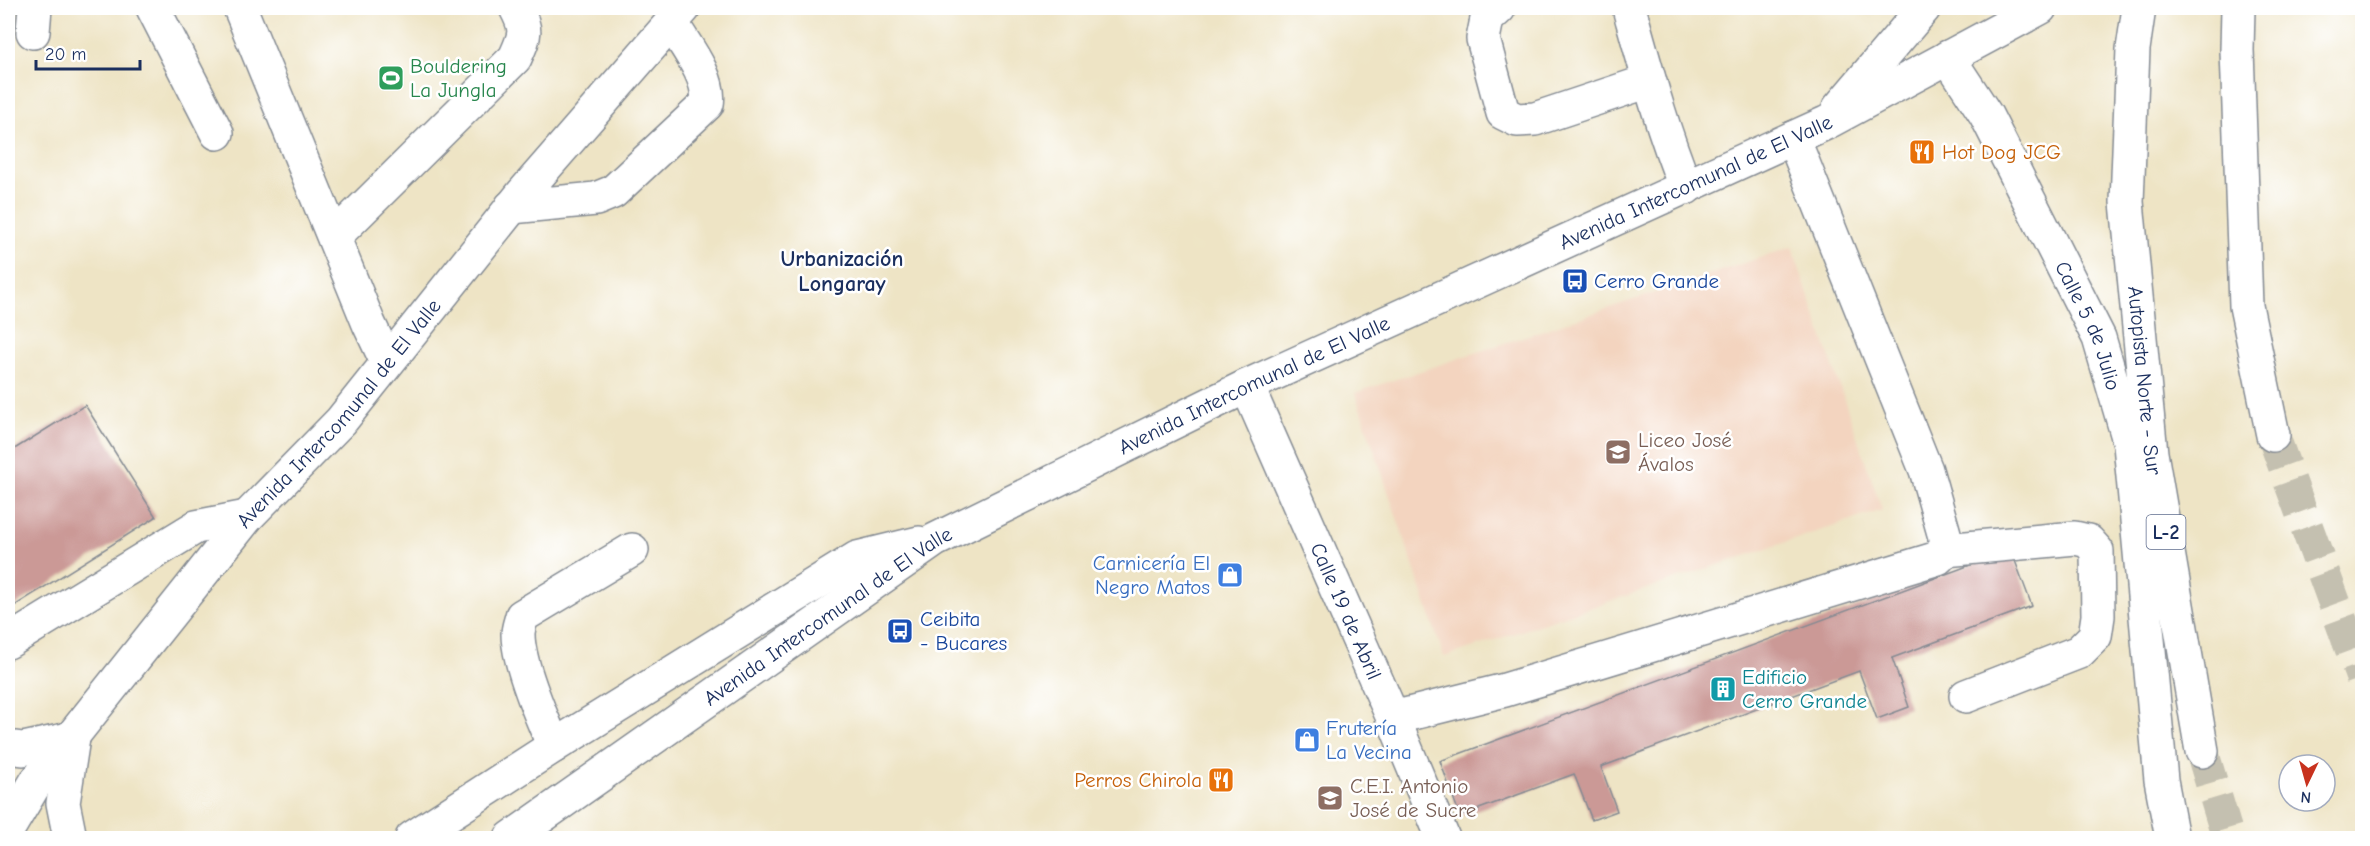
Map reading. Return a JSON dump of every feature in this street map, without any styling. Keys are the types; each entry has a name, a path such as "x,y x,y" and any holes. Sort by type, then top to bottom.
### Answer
{"main road":[{"path":"153,8 217,133"},
{"path":"240,8 387,362"},
{"path":"334,237 515,58 525,36 516,8"},
{"path":"1500,8 1487,19 1483,39 1503,113 1517,120 1535,119 1649,81"},
{"path":"1629,8 1671,152 1686,188"},
{"path":"1826,123 1924,8"},
{"name":"Avenida Intercomunal de El Valle","path":"511,838 935,540 1247,386 1826,123 2040,8"},
{"name":"Autopista Norte - Sur","path":"2139,8 2133,49 2127,202 2151,453 2202,751"},
{"path":"2238,8 2237,62 2246,306 2273,435"},
{"path":"511,207 597,199 613,192 707,104 710,92 678,15"},
{"name":"Avenida Intercomunal de El Valle","path":"8,829 36,782 247,517 341,421 511,207 678,15"},
{"name":"Calle 5 de Julio","path":"1948,57 1986,116 2099,338 2130,444 2161,780 2172,838"},
{"path":"1393,718 1540,680 1938,558 1945,550 1945,537 1926,470 1793,138"},
{"name":"Calle 19 de Abril","path":"1247,386 1393,718 1443,838"},
{"path":"8,642 196,527 247,517"},
{"path":"1945,550 2075,538 2088,541 2097,551 2095,636 2079,652 1966,696"},
{"path":"412,838 857,558 935,540"},
{"path":"554,747 540,713 522,655 518,634 522,616 632,550"},
{"path":"8,747 23,749 73,738 63,803 70,838"}],"shaded area":[{"name":"Liceo José Ávalos","path":"1792,247 1882,510 1444,657 1355,393"}],"building":[{"path":"85,405 156,517 8,610 8,453"},
{"name":"Edificio Cerro Grande","path":"2011,550 2032,606 1892,658 1909,707 1877,719 1859,671 1601,767 1617,811 1592,820 1574,774 1460,816 1440,761"}],"tunnel":[{"path":"2273,435 2362,678"},
{"path":"2202,751 2228,838"}],"place":[{"name":"Bouldering La Jungla","path":"391,78"},
{"name":"Hot Dog JCG","path":"1922,152"},
{"name":"Cerro Grande","path":"1575,281"},
{"name":"Liceo José Ávalos","path":"1618,452"},
{"name":"Carnicería El Negro Matos","path":"1230,575"},
{"name":"Ceibita - Bucares","path":"900,631"},
{"name":"Edificio Cerro Grande","path":"1723,689"},
{"name":"Frutería La Vecina","path":"1307,740"},
{"name":"Perros Chirola","path":"1221,780"},
{"name":"C.E.I. Antonio José de Sucre","path":"1330,798"}],"district":[{"name":"Urbanización Longaray","path":"842,270"}]}
